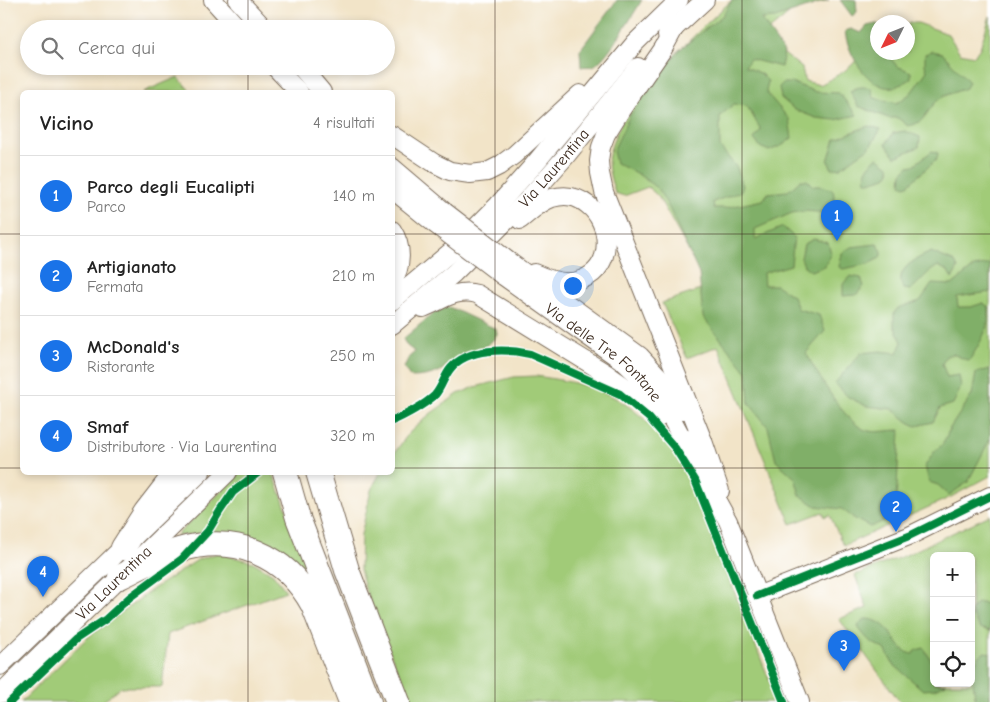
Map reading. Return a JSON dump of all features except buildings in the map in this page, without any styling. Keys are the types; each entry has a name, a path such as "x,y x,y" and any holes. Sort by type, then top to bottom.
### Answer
{"highway":[{"path":"123,548 146,512 175,475"},
{"path":"286,475 298,518 369,702"},
{"path":"302,475 312,512 385,702"},
{"path":"319,475 347,570 398,702"},
{"path":"120,577 170,553 214,544 250,550 270,559 285,569 297,581 313,605 351,702"}],"main road":[{"path":"213,0 231,20"},
{"path":"238,0 257,20"},
{"name":"Via Laurentina","path":"395,298 453,250 498,205 635,43 679,0"},
{"name":"Via Laurentina","path":"398,320 454,273 539,188 624,83 675,27 705,0"},
{"path":"675,27 610,128 601,147 599,166 604,192 703,441"},
{"path":"395,137 450,171 470,174 491,170 514,156 635,43"},
{"path":"270,75 281,90"},
{"path":"283,75 297,90"},
{"path":"307,75 320,90"},
{"path":"310,75 329,90"},
{"path":"395,170 440,218"},
{"path":"395,191 440,218"},
{"path":"454,273 534,208 552,198 567,196 581,200 594,211 604,229 606,244 602,259 594,271 583,279 569,282 506,269"},
{"name":"Via delle Tre Fontane","path":"440,218 633,370 648,386 668,414 728,521"},
{"path":"395,235 400,250 398,271 395,277"},
{"name":"Via delle Tre Fontane","path":"506,269 640,356 670,392 703,441 728,521 800,702"},
{"path":"398,320 457,293 469,292 483,297 607,374 638,396 663,419 691,455"},
{"name":"Via Laurentina","path":"1,664 199,475"},
{"name":"Via Laurentina","path":"0,694 225,475"},
{"path":"757,596 854,559 934,525 990,496"}],"green space":[{"path":"617,0 642,0 619,36 599,62 593,66 581,67 580,50"},
{"path":"732,0 792,0 798,6 766,33 784,54 802,68 805,81 820,85 852,65 870,43 870,60 915,60 915,23 948,34 960,53 974,56 980,48 990,16 990,476 951,497 845,545 842,543 830,515 825,517 823,512 791,524 718,346 687,358 662,303 709,287 658,196 648,187 624,196 615,193 608,164 616,135 627,114 642,93 698,32"},
{"path":"732,0 829,0 775,18 761,19 784,52 781,67 750,59 745,66 761,74 768,81 766,92 789,119 792,138 783,145 769,151 760,147 754,139 761,130 747,106 734,104 720,116 720,147 737,168 743,186 740,192 713,202 714,208 725,208 763,200 768,193 788,191 801,180 807,180 813,186 823,186 833,190 836,206 828,213 805,211 792,213 755,229 755,239 783,227 794,237 791,265 763,273 764,285 776,285 793,296 798,309 819,315 825,331 806,353 842,410 860,428 880,432 900,430 896,504 887,520 870,527 842,509 816,506 800,495 795,478 776,461 768,427 749,403 747,372 703,317 699,274 669,208 658,189 638,174 616,163 613,151 630,115 679,50 722,16"},
{"path":"840,0 856,0 857,12 852,16"},
{"path":"870,25 870,60 892,60 897,66 911,72 911,79 899,85 885,87 870,79 858,65 849,47 845,31 851,29 861,33 867,26"},
{"path":"932,51 942,53 969,82 966,88 940,99 922,120 908,126 898,118 888,118 858,106 850,91 857,88 871,88 874,98 897,103 910,94 927,71 925,54"},
{"path":"178,77 189,90 148,90"},
{"path":"783,83 793,83 816,92 839,93 857,115 835,120 816,118 795,110 781,98 779,87"},
{"path":"868,126 881,129 869,148 840,168 832,169 828,161 835,139"},
{"path":"905,131 920,137 919,147 895,157 886,144 893,133"},
{"path":"932,151 938,153 937,159 908,185 901,184 902,173 909,166 914,165"},
{"path":"877,157 889,166 890,172 886,177 869,182 865,180 866,170"},
{"path":"814,239 828,243 831,253 825,266 811,271 804,266 801,258 804,244"},
{"path":"877,244 882,251 880,258 868,264 843,269 839,267 842,253 851,247"},
{"path":"931,252 955,262 958,268 952,279 948,271 938,266 911,290 903,289 901,278 905,268"},
{"path":"990,264 990,292 957,297 958,307 971,307 983,303 989,307 988,322 984,336 969,361 953,354 946,356 942,364 947,377 959,375 961,387 953,404 940,408 933,422 916,426 892,409 866,406 848,397 835,383 861,353 881,351 897,353 902,342 894,326 894,313 898,308 920,301 932,284 952,285 974,267"},
{"path":"850,276 861,278 864,286 856,295 843,296 843,284"},
{"path":"449,307 496,329 497,334 489,344 454,360 440,371 428,375 410,377 404,367 409,357 415,352 407,346 403,339 436,311"},
{"path":"990,369 990,439 968,482 949,495 938,485 929,482 925,466 935,451 943,444 950,428 972,395 976,373"},
{"path":"536,376 593,388 624,403 663,439 691,482 778,702 410,702 366,592 360,569 361,535 371,490 379,475 395,475 395,452 409,433 430,414 458,394 475,387 514,377"},
{"path":"238,475 274,475 313,580 284,556 251,538 226,533 176,536"},
{"path":"990,515 990,702 900,702 839,619 867,608 855,575 906,555"},
{"path":"218,553 253,562 273,574 286,591 168,634 162,687 121,687 102,702 21,702 87,638 153,589 199,559"},
{"path":"977,603 985,603 990,608 990,631 980,628 975,620 975,605"},
{"path":"865,619 875,620 882,624 907,652 913,654 916,650 924,648 930,658 930,687 939,687 923,690 893,664 885,649 870,641 864,635 858,627"},
{"path":"985,652 990,653 990,702 976,702 974,687 975,664"}],"cycle path":[{"path":"395,420 415,410 435,395 451,368 458,361 477,353 488,351 510,351 530,354 620,394 649,418 675,448 695,480 784,702"},
{"path":"10,702 76,639 106,619 130,597 182,559 208,531 233,492 255,475"},
{"path":"757,596 909,536 990,496"}],"place":[{"name":"Parco degli Eucalipti","path":"837,241"},
{"name":"Artigianato","path":"896,532"},
{"name":"Smaf","path":"43,597"},
{"name":"McDonald's","path":"844,671"}]}
